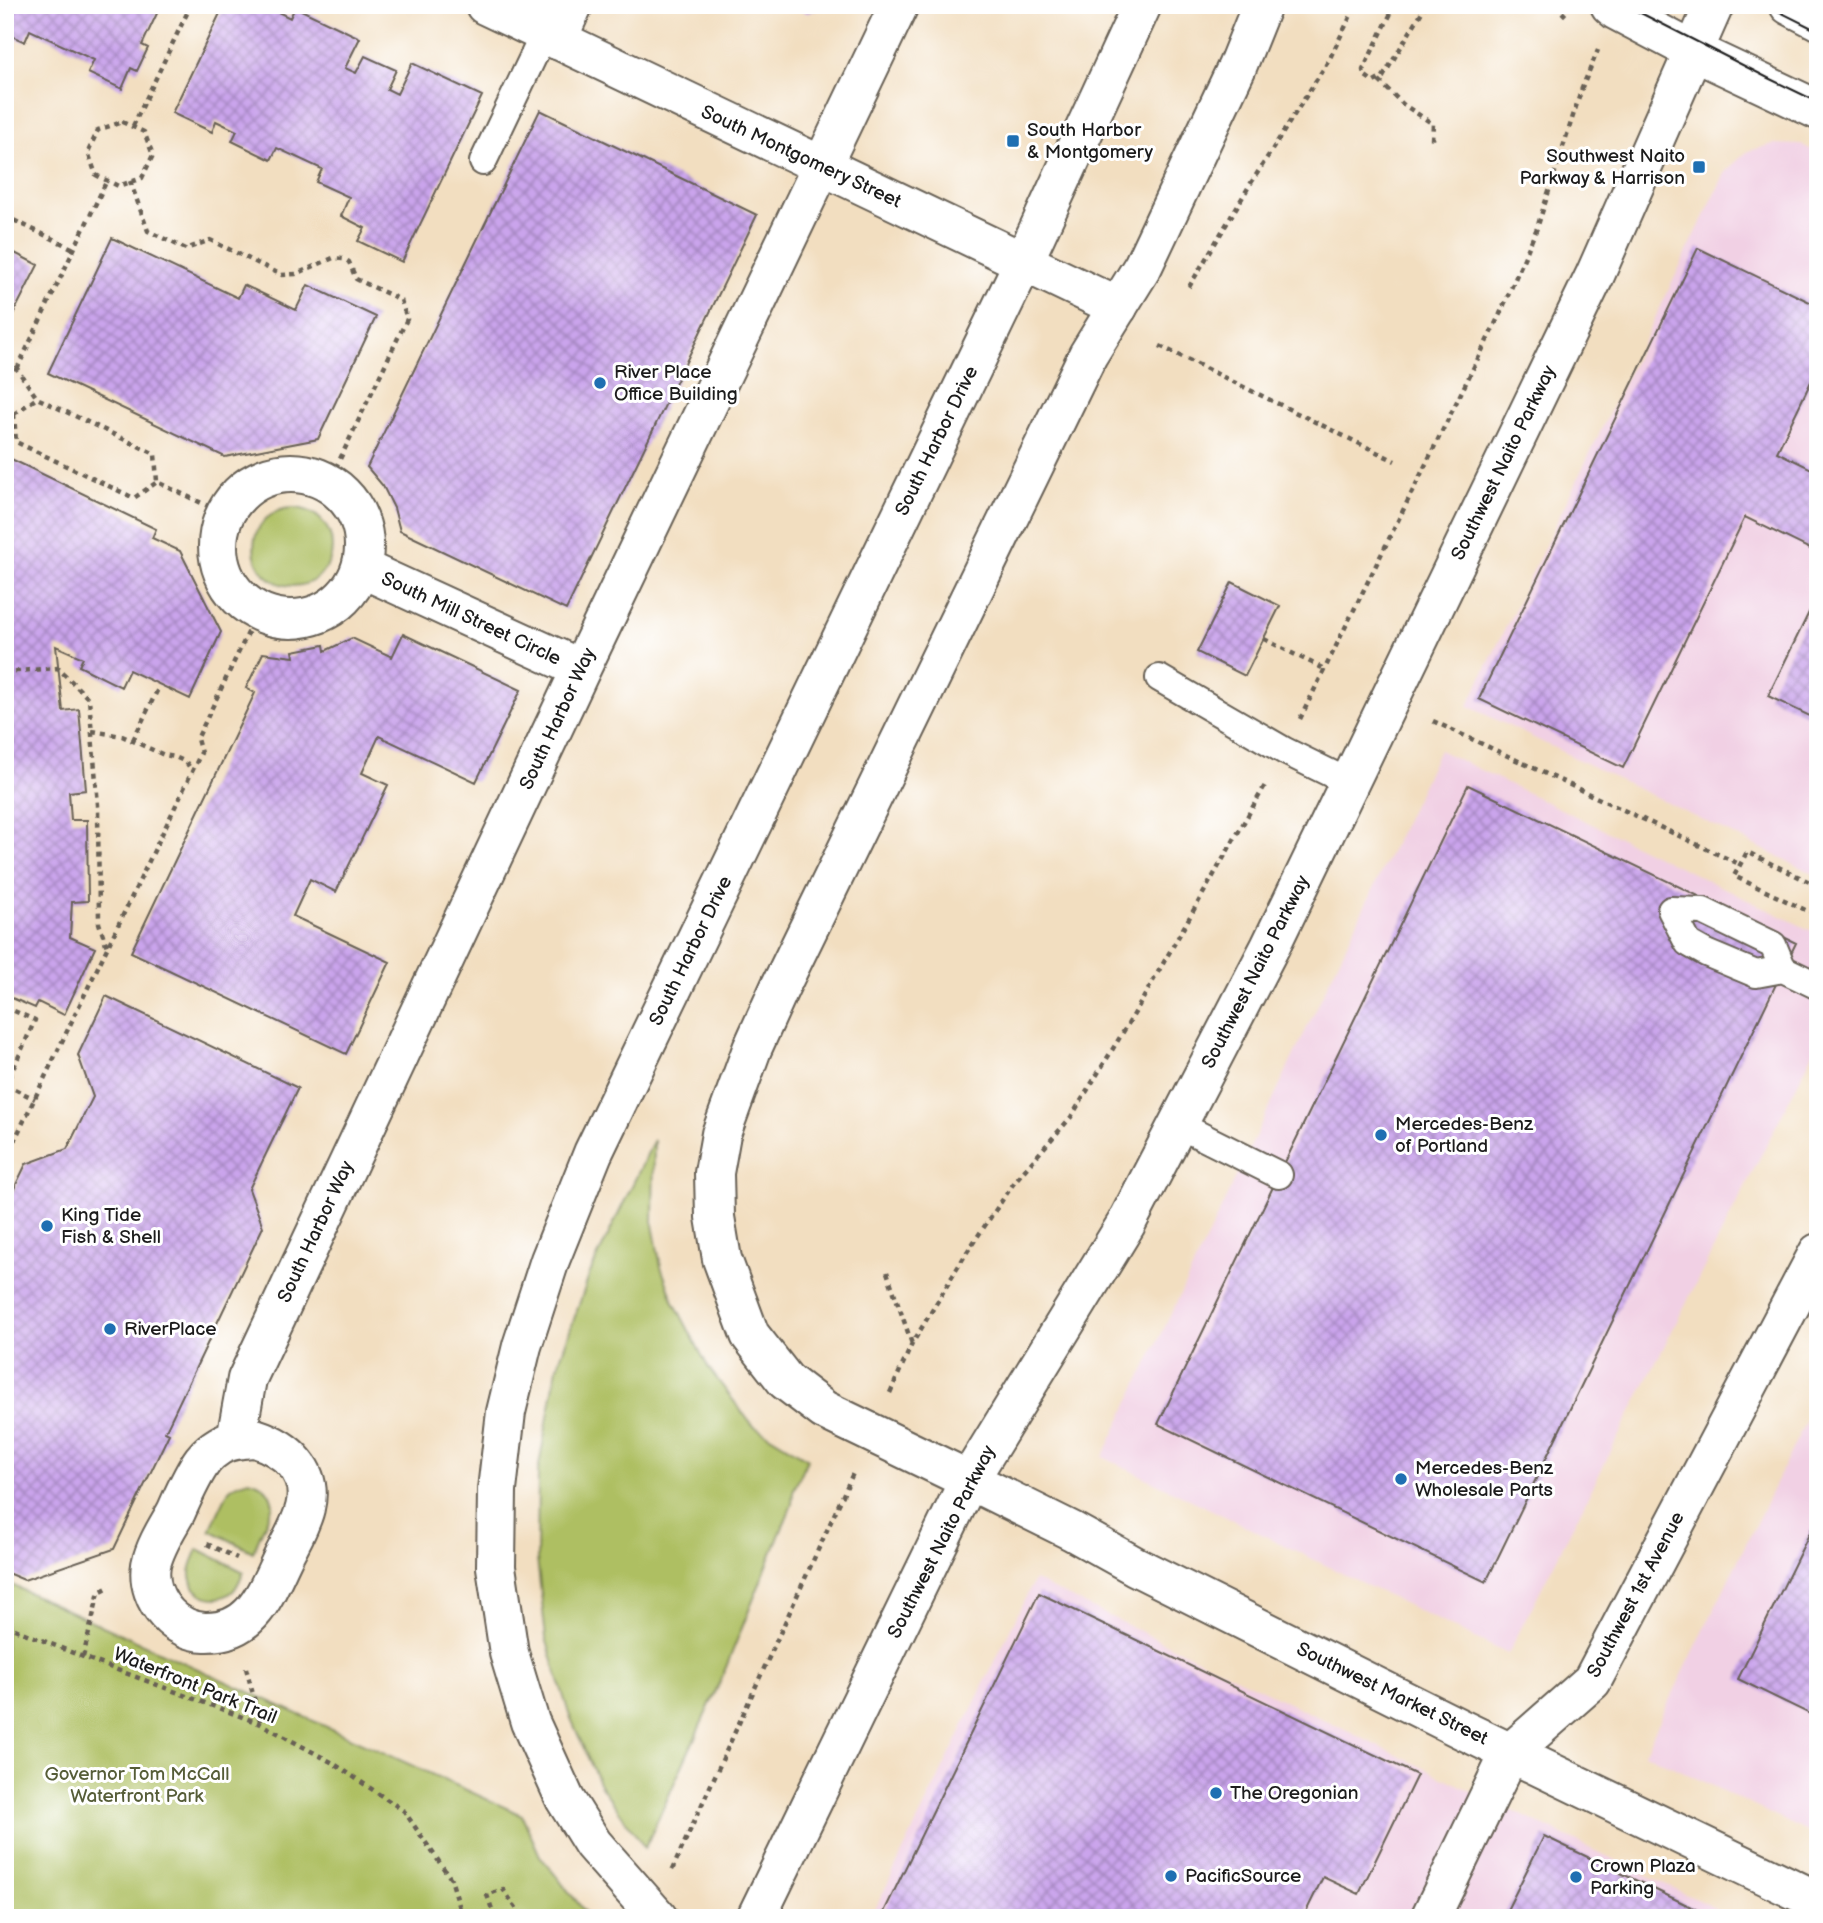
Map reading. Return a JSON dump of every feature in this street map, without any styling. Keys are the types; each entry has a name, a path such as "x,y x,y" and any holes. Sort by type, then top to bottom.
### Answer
{"main road":[{"name":"South Montgomery Street","path":"485,5 1118,307"},
{"path":"550,37 573,5"},
{"name":"South Harbor Way","path":"236,1439 247,1379 581,669 899,5"},
{"name":"South Harbor Drive","path":"658,1918 593,1844 565,1799 530,1722 509,1653 496,1567 497,1490 506,1412 522,1346 550,1260 593,1153 1023,262 1142,5"},
{"path":"970,1480 824,1410 786,1381 750,1335 722,1259 715,1217 715,1173 721,1134 752,1049 780,987 1082,368 1143,266 1237,67 1262,5"},
{"path":"1610,5 1693,51 1818,110"},
{"name":"Southwest Naito Parkway","path":"756,1918 970,1480 1126,1224 1270,947 1600,264 1714,5"},
{"path":"1788,5 1818,19"},
{"name":"South Mill Street Circle","path":"299,473 328,484 346,499 359,520 364,544 361,568 349,590 331,607 308,617 283,619 258,612 236,595 221,570 217,542 225,514 243,491 269,476 299,473"},
{"name":"South Mill Street Circle","path":"361,568 581,669"},
{"name":"Southwest 1st Avenue","path":"1430,1918 1510,1753 1592,1681 1818,1253"},
{"path":"255,1438 273,1443 289,1454 300,1469 306,1487 306,1506 261,1601 250,1616 236,1626 218,1632 200,1632 183,1626 168,1616 157,1601 151,1584 151,1566 157,1549 204,1458 219,1446 236,1439 255,1438"},
{"name":"Southwest Market Street","path":"970,1480 1147,1572 1510,1753 1818,1901"}],"lane":[{"path":"483,162 550,37"},
{"path":"1159,678 1285,751 1350,783"},
{"path":"1783,969 1818,986"},
{"path":"1177,1124 1279,1175"}],"path":[{"path":"133,127 191,5"},
{"path":"1189,287 1329,60 1356,5"},
{"path":"1395,5 1363,70 1368,79 1374,82 1383,77 1426,5"},
{"path":"887,1272 912,1345 967,1252 1016,1180 1071,1117 1133,1016 1285,751 1500,314 1537,228 1583,88 1600,46"},
{"path":"1379,81 1404,105 1433,124 1432,140"},
{"path":"122,121 133,127 144,132 153,155 142,177 118,186 96,175 88,152 98,130 122,121"},
{"path":"17,369 107,180"},
{"path":"130,181 148,231 186,249 210,240 282,275 296,274 333,258 344,259 349,262 356,279 401,300 407,319 328,484"},
{"path":"5,216 74,249"},
{"path":"1160,346 1395,461"},
{"path":"5,364 17,369 37,398 155,454 157,482"},
{"path":"14,414 37,398"},
{"path":"5,410 14,414"},
{"path":"14,414 16,442 134,498 157,482"},
{"path":"157,482 225,514"},
{"path":"5,1160 192,772 201,752 197,739 258,612"},
{"path":"1264,639 1324,669"},
{"path":"5,672 58,668 89,699 98,805 99,923 107,948"},
{"path":"133,740 158,689"},
{"path":"1433,721 1739,864"},
{"path":"92,731 122,736 164,755 175,757 186,762 192,772"},
{"path":"1818,886 1747,852 1734,876 1818,916"},
{"path":"5,1007 36,1020 6,1086 35,1100"},
{"path":"670,1875 852,1476"},
{"path":"83,1657 99,1592 151,1566"},
{"name":"Waterfront Park Trail","path":"5,1625 261,1724 333,1763 404,1811 451,1879 463,1918"},
{"path":"236,1626 261,1724"},
{"path":"495,1918 487,1895 503,1889 523,1918"}],"shaded area":[{"path":"1774,144 1802,145 1818,153 1818,876 1468,706 1726,171 1748,151"},
{"path":"1439,750 1818,934 1818,1043 1508,1654 1103,1457"},
{"path":"1818,1396 1818,1837 1644,1753"},
{"path":"1034,1580 1735,1918 871,1918"}],"green space":[{"path":"285,508 301,508 315,514 326,525 332,539 332,555 326,569 315,580 301,586 285,586 271,580 260,569 254,555 254,539 260,525 271,514"},
{"path":"654,1140 653,1225 661,1267 674,1302 708,1367 752,1425 808,1459 793,1491 792,1504 720,1682 645,1848 599,1783 569,1714 546,1638 537,1559 538,1471 557,1368 590,1273"},
{"path":"249,1480 266,1488 273,1505 253,1552 210,1530 229,1490"},
{"path":"198,1549 244,1572 233,1591 214,1598 201,1594 196,1589 190,1573"},
{"name":"Governor Tom McCall Waterfront Park","path":"5,1582 522,1815 540,1856 590,1918 5,1918"}],"building":[{"path":"5,5 161,5 142,45 148,48 137,71 131,68 122,89 88,73 94,60 30,30 25,42 5,33"},
{"path":"224,5 274,5 272,9 290,18 295,7 360,38 345,68 356,73 365,56 396,70 387,89 397,94 412,63 482,96 402,262 358,241 365,228 341,216 349,197 316,182 322,169 277,148 271,160 232,141 237,131 216,121 212,132 172,113"},
{"path":"792,5 828,5 828,6 807,13"},
{"path":"540,110 757,215 566,610 400,531 394,508 383,486 367,467"},
{"path":"112,238 238,298 244,285 296,310 308,285 376,317 318,439 225,457 48,373"},
{"path":"5,248 38,265 5,330"},
{"path":"1698,248 1818,306 1818,367 1777,452 1818,472 1818,553 1745,517 1623,768 1479,699"},
{"path":"5,456 156,529 152,538 180,551 221,632 190,699 129,670 121,687 79,666 83,658 56,646 63,711 79,709 86,790 69,792 71,820 87,820 88,901 72,902 70,937 95,948 64,1015 38,1002 35,1008 5,995"},
{"path":"1232,582 1280,606 1245,676 1197,652"},
{"path":"1818,594 1818,720 1768,696"},
{"path":"403,634 521,690 476,782 379,736 362,773 388,785 336,892 310,879 293,916 390,962 346,1054 131,952 255,693 246,688 263,653 294,657 293,651 324,645 325,651 352,638 392,657"},
{"path":"1468,785 1796,943 1486,1582 1158,1424"},
{"name":"RiverPlace","path":"106,996 298,1088 249,1189 263,1227 165,1432 169,1434 114,1549 24,1580 5,1572 5,1207 26,1164 67,1149 93,1097 78,1055"},
{"path":"1818,1516 1818,1718 1738,1679"},
{"path":"1039,1593 1417,1775 1359,1894 1323,1877 1303,1918 881,1918"},
{"name":"Crown Plaza Parking","path":"1544,1836 1714,1918 1503,1918"}],"tram line":[{"path":"1625,5 1818,102"},
{"path":"1766,5 1818,31"}],"place":[{"name":"South Harbor & Montgomery","path":"1013,141"},
{"name":"Southwest Naito Parkway & Harrison","path":"1699,167"},
{"name":"River Place Office Building","path":"600,383"},
{"name":"Mercedes-Benz of Portland","path":"1381,1135"},
{"name":"King Tide Fish & Shell","path":"47,1226"},
{"name":"RiverPlace","path":"110,1329"},
{"name":"Mercedes-Benz Wholesale Parts","path":"1401,1479"},
{"name":"The Oregonian","path":"1216,1793"},
{"name":"PacificSource","path":"1171,1876"},
{"name":"Crown Plaza Parking","path":"1576,1877"}]}
